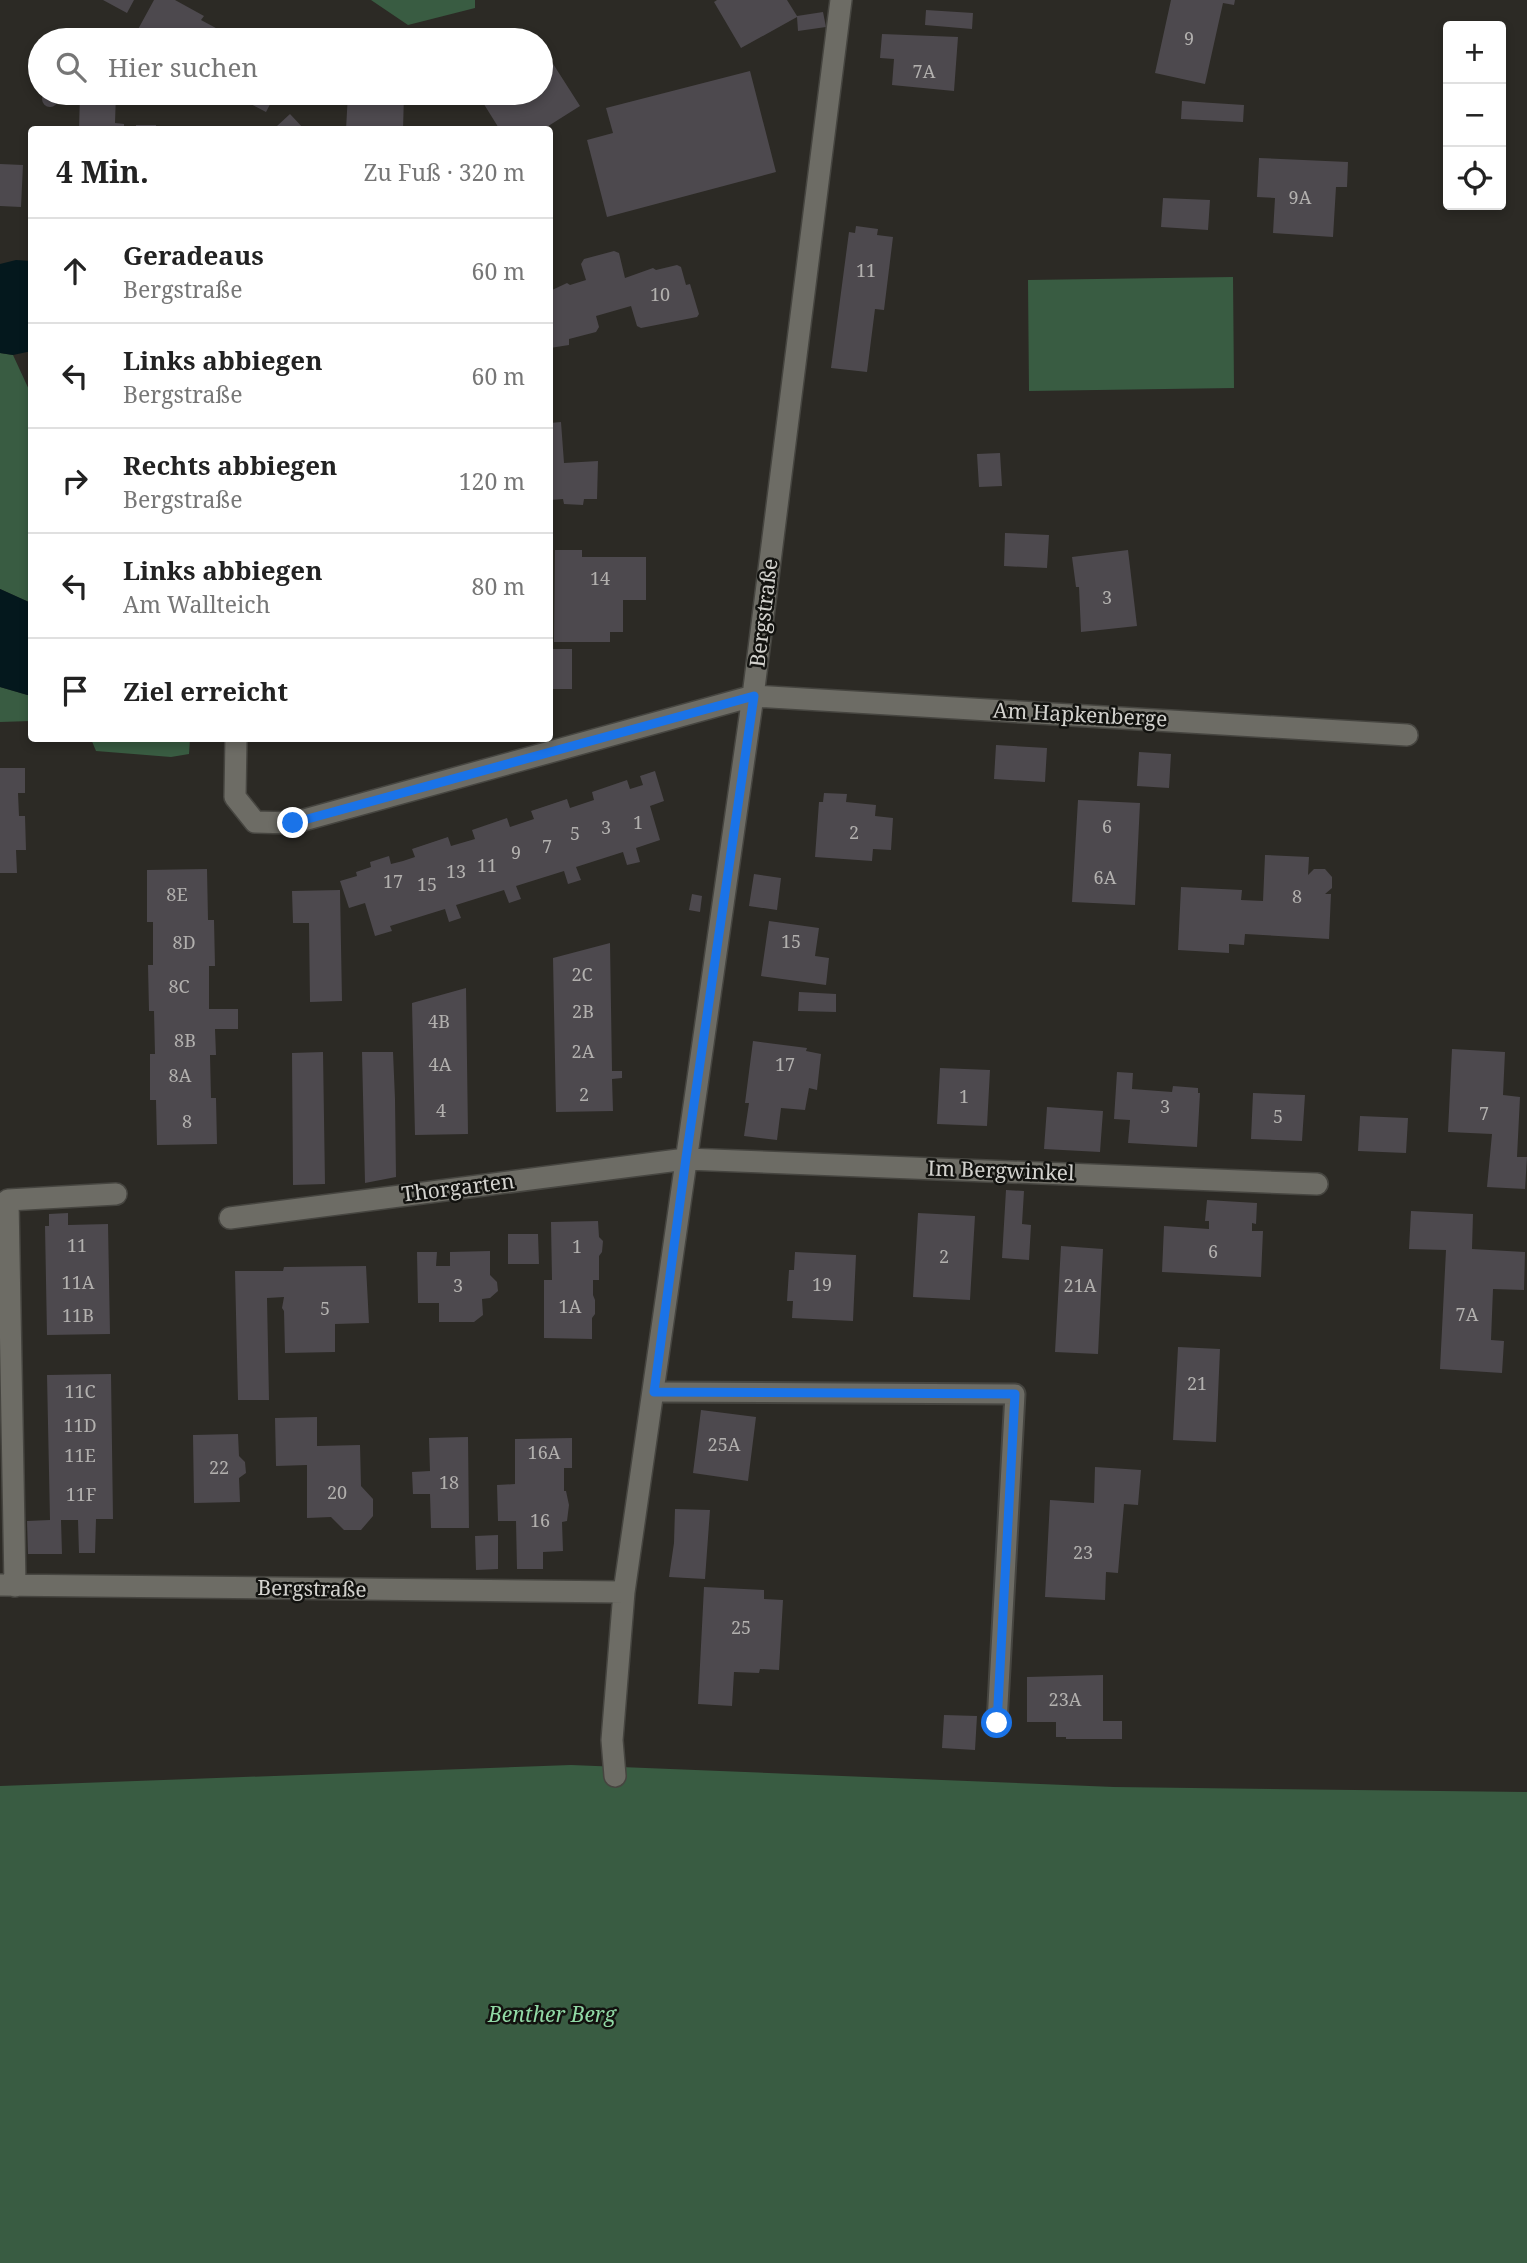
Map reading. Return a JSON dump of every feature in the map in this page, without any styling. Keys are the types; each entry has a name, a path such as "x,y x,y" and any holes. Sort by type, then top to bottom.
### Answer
{"street":[{"name":"Bergstraße","path":"615,1776 612,1740 624,1592 754,696 841,0"},
{"name":"Am Hapkenberge","path":"236,742 235,797 255,822 293,823 754,696 1407,735"},
{"name":"Im Bergwinkel","path":"686,1158 1317,1184"},
{"name":"Thorgarten","path":"230,1218 686,1158"},
{"path":"8,1586 8,1200 116,1194"},
{"name":"Bergstraße","path":"8,1586 624,1592"}],"lane":[{"path":"654,1392 1015,1394 997,1723"}],"green space":[{"path":"371,0 475,0 475,8 408,25"},
{"path":"1233,277 1234,388 1029,391 1028,280"},
{"path":"0,353 13,355 28,388 28,602 0,589"},
{"path":"0,687 28,695 28,721 0,722"},
{"path":"92,742 190,742 189,754 171,757 96,751"},
{"name":"Benther Berg","path":"571,1765 1114,1787 1527,1792 1527,2263 0,2263 0,1786"}],"shaded area":[{"path":"16,260 28,261 28,352 13,355 0,353 0,264"},
{"path":"0,589 28,602 28,695 0,687"}],"building":[{"path":"103,0 134,0 127,13"},
{"path":"154,0 175,0 204,16 201,20 216,28 139,28"},
{"path":"787,0 797,16 823,12 826,27 798,31 797,17 741,48 714,2"},
{"path":"1171,0 1235,0 1234,5 1223,3 1205,84 1155,73"},
{"path":"926,10 973,13 972,29 925,25"},
{"path":"882,34 958,37 954,91 892,85 894,59 880,58"},
{"path":"553,64 580,106 548,126 498,126 484,105 553,105"},
{"path":"750,71 776,172 607,217 587,140 613,133 606,108"},
{"path":"1182,101 1244,105 1243,122 1181,119"},
{"path":"80,105 116,105 115,123 124,124 124,126 79,126"},
{"path":"253,105 270,105 266,112"},
{"path":"347,105 404,105 403,126 346,126"},
{"path":"290,114 301,126 277,126"},
{"path":"1259,158 1348,162 1347,187 1336,187 1333,237 1273,233 1275,198 1257,197"},
{"path":"0,164 23,165 21,207 0,206"},
{"path":"1163,198 1210,200 1208,230 1161,227"},
{"path":"856,226 878,229 877,235 893,237 884,310 875,309 867,372 831,368 849,232 855,233"},
{"path":"614,251 619,253 625,278 653,268 656,270 677,265 681,267 686,285 690,284 699,314 697,317 641,328 637,326 631,306 596,316 599,327 596,332 569,339 569,345 553,348 553,290 567,283 570,285 586,280 581,264 584,259"},
{"path":"561,422 564,463 598,461 597,499 584,499 583,505 564,504 563,499 553,500 553,423"},
{"path":"1000,453 1002,486 979,487 977,454"},
{"path":"1005,533 1049,535 1047,568 1004,566"},
{"path":"555,550 582,550 582,557 646,557 646,600 623,600 623,632 610,632 610,642 554,642"},
{"path":"1128,550 1137,626 1081,632 1079,587 1076,587 1072,557"},
{"path":"553,649 572,649 572,689 553,689"},
{"path":"996,745 1047,748 1045,782 994,779"},
{"path":"1139,752 1171,754 1169,788 1137,786"},
{"path":"0,768 25,768 25,793 18,793 19,816 25,816 26,850 16,850 17,873 0,873"},
{"path":"655,771 664,801 650,806 660,840 636,848 640,862 627,865 623,852 576,867 581,880 568,884 564,871 516,886 521,899 509,903 504,890 456,905 461,918 449,922 445,909 390,926 392,931 375,936 365,903 349,908 340,881 357,876 356,872 371,867 370,862 389,856 391,864 403,861 415,857 412,849 448,837 451,846 475,839 472,830 507,818 510,827 534,819 531,811 567,799 570,808 594,800 592,792 627,780 630,789 643,785 640,776"},
{"path":"824,793 847,794 846,802 876,805 875,816 893,818 891,850 873,849 872,861 815,857 819,802 823,802"},
{"path":"1078,800 1140,803 1135,905 1072,902"},
{"path":"1265,855 1309,857 1308,875 1314,869 1325,869 1332,877 1332,888 1325,894 1331,894 1329,939 1245,934 1244,945 1229,944 1229,953 1178,950 1181,887 1242,890 1241,900 1263,901"},
{"path":"207,869 208,920 214,920 215,966 209,966 209,1009 238,1009 238,1029 215,1029 216,1055 210,1055 211,1098 216,1098 217,1144 157,1145 156,1100 150,1100 150,1054 155,1054 154,1011 149,1011 148,965 153,965 153,922 147,922 147,870"},
{"path":"754,874 781,878 777,910 749,906"},
{"path":"340,890 342,1001 310,1002 309,923 293,923 292,891"},
{"path":"692,894 702,896 700,912 689,910"},
{"path":"769,921 819,928 815,956 829,958 826,985 761,976"},
{"path":"610,943 612,1071 622,1071 622,1078 612,1079 613,1111 556,1112 553,958"},
{"path":"466,988 468,1134 415,1135 412,1003"},
{"path":"799,992 836,994 836,1012 798,1011"},
{"path":"753,1041 807,1048 806,1051 821,1054 817,1090 809,1088 805,1110 781,1108 777,1140 744,1136 749,1103 745,1103"},
{"path":"1452,1049 1505,1052 1503,1095 1520,1097 1517,1157 1527,1157 1525,1189 1487,1187 1492,1134 1448,1132"},
{"path":"323,1052 325,1184 293,1185 292,1053"},
{"path":"362,1052 393,1052 395,1099 396,1177 365,1183"},
{"path":"940,1068 990,1070 987,1126 937,1124"},
{"path":"1117,1072 1133,1073 1132,1089 1172,1092 1173,1086 1198,1088 1197,1147 1128,1143 1130,1120 1114,1119"},
{"path":"1253,1093 1305,1095 1302,1141 1251,1139"},
{"path":"1047,1107 1103,1111 1100,1152 1044,1149"},
{"path":"1360,1116 1408,1118 1406,1153 1358,1151"},
{"path":"1006,1190 1024,1191 1022,1224 1031,1225 1029,1260 1002,1258"},
{"path":"1207,1200 1257,1203 1256,1224 1252,1223 1252,1231 1263,1231 1261,1277 1162,1272 1164,1226 1209,1229 1209,1221 1205,1221"},
{"path":"1411,1211 1473,1214 1472,1249 1525,1252 1524,1290 1493,1289 1491,1340 1504,1341 1502,1373 1440,1369 1446,1250 1409,1249"},
{"path":"68,1213 68,1225 108,1224 110,1334 47,1335 45,1226 49,1226 49,1214"},
{"path":"918,1213 975,1216 970,1300 913,1297"},
{"path":"598,1221 599,1237 603,1241 599,1256 599,1280 593,1280 595,1314 592,1318 592,1339 544,1338 544,1280 552,1280 551,1222"},
{"path":"508,1234 538,1234 539,1264 508,1264"},
{"path":"1061,1246 1103,1249 1098,1354 1055,1352"},
{"path":"490,1251 490,1275 497,1282 498,1291 490,1298 482,1299 483,1315 474,1322 439,1322 439,1303 418,1303 417,1252 437,1252 436,1266 450,1266 450,1252"},
{"path":"795,1252 856,1255 853,1321 792,1318 793,1301 787,1301 789,1270 794,1270"},
{"path":"366,1266 369,1323 335,1324 335,1352 285,1353 282,1308 284,1297 267,1298 269,1400 238,1400 235,1271 283,1271 284,1267"},
{"path":"1178,1347 1220,1349 1216,1442 1173,1440"},
{"path":"111,1374 113,1519 96,1519 95,1553 79,1553 78,1520 61,1520 62,1554 28,1554 27,1521 50,1520 47,1375"},
{"path":"701,1410 756,1417 748,1481 693,1473"},
{"path":"317,1417 317,1446 360,1445 361,1486 373,1499 373,1516 361,1530 344,1530 331,1517 307,1518 307,1465 276,1466 275,1418"},
{"path":"238,1434 239,1456 245,1462 246,1473 239,1478 240,1502 194,1503 193,1435"},
{"path":"468,1437 469,1528 431,1528 430,1494 413,1494 412,1472 430,1471 429,1438"},
{"path":"572,1438 572,1468 564,1468 564,1491 569,1505 567,1521 562,1522 563,1551 543,1552 543,1569 517,1569 516,1521 498,1521 497,1485 515,1484 515,1439"},
{"path":"1095,1467 1141,1470 1138,1505 1124,1504 1118,1573 1106,1572 1105,1600 1045,1597 1050,1500 1094,1503"},
{"path":"675,1509 710,1510 705,1579 669,1577"},
{"path":"498,1535 498,1569 476,1570 475,1536"},
{"path":"704,1587 764,1590 764,1599 783,1600 779,1670 760,1669 759,1673 734,1672 732,1706 698,1704"},
{"path":"1103,1675 1103,1721 1122,1721 1122,1739 1066,1739 1056,1737 1056,1722 1027,1722 1027,1677"},
{"path":"944,1715 977,1716 975,1750 942,1748"}],"route":[{"path":"293,823 754,696 654,1392 1015,1394 997,1723"}]}
